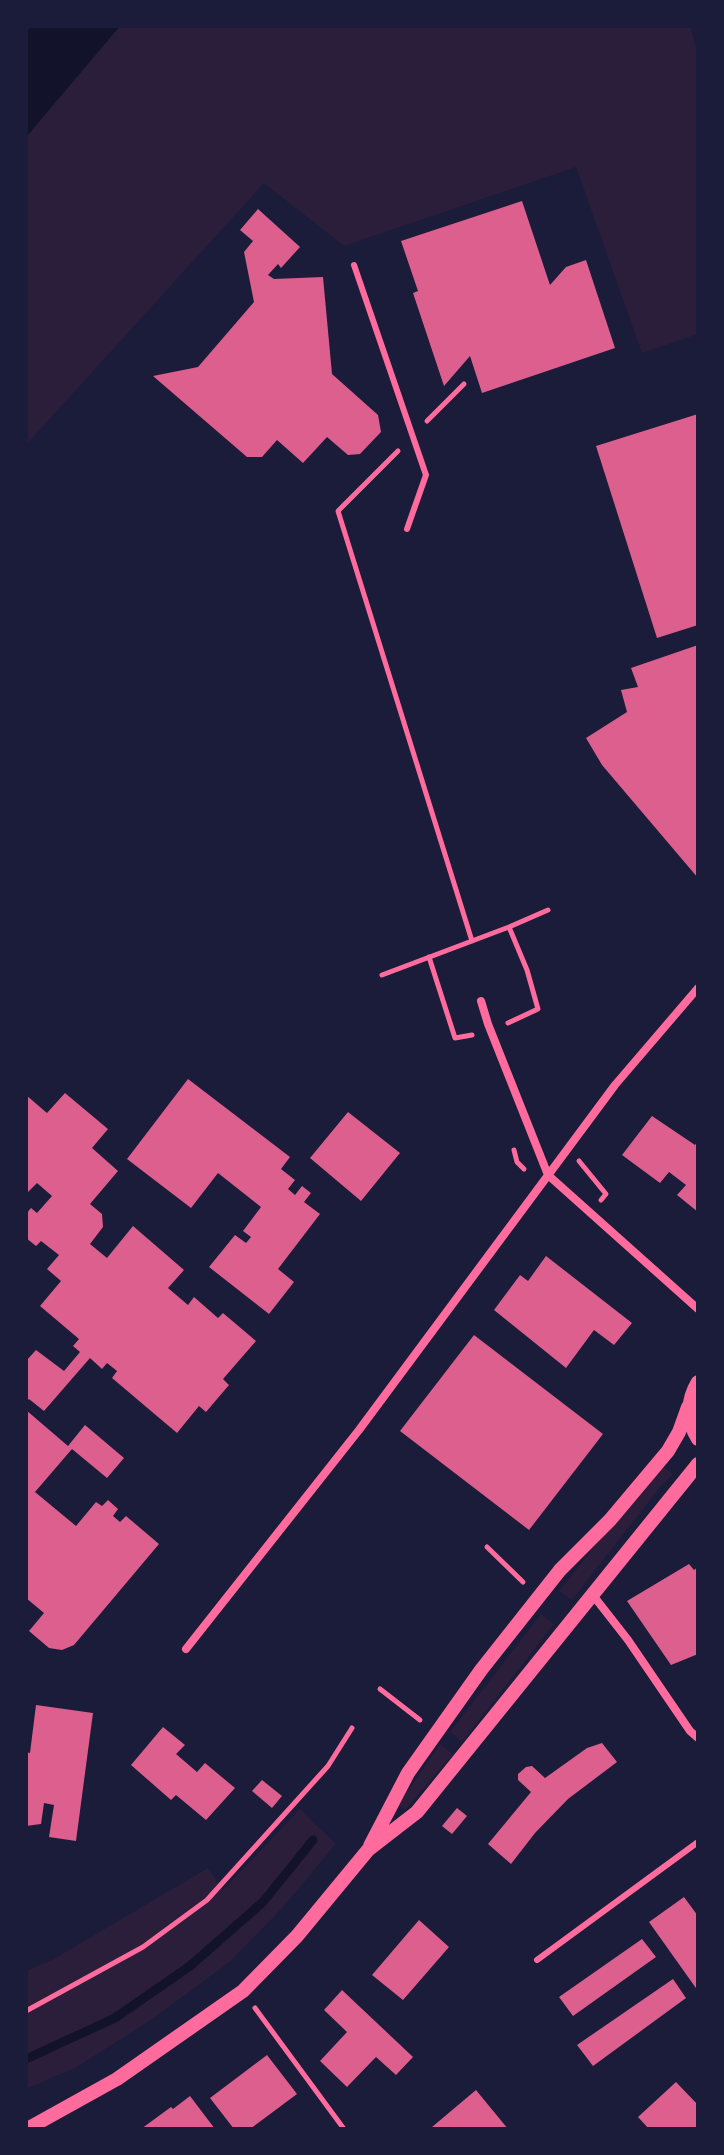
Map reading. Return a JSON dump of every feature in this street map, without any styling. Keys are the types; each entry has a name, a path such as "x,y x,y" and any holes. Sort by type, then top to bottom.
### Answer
{"street":[{"path":"186,1649 359,1430 615,1085 698,988"},
{"path":"481,1001 548,1175 698,1309"},
{"path":"27,2129 117,2079 243,1991 297,1936 368,1850 408,1773 481,1670 560,1570 610,1520 668,1451 679,1432 698,1382"},
{"path":"688,1407 691,1429 698,1439"},
{"path":"368,1850 417,1812 698,1464"},
{"path":"592,1593 698,1738"}],"lane":[{"path":"354,265 426,475 407,529"},
{"path":"537,1960 698,1842"}],"path":[{"path":"464,384 338,511 472,941"},
{"path":"382,975 509,927"},
{"path":"26,2011 143,1947 207,1900 328,1766 352,1728"},
{"path":"243,1991 344,2129"}],"shaded area":[{"path":"31,26 120,26 26,137 26,33"},
{"path":"120,26 690,26 698,54 698,334 642,353 576,167 344,246 264,183 26,445 26,137"},
{"path":"660,1464 673,1474 572,1600 559,1591"},
{"path":"541,1614 554,1624 462,1742 450,1732"},
{"path":"440,1744 453,1754 405,1810 398,1805"},
{"path":"300,1809 336,1844 284,1906 231,1961 151,2020 75,2068 26,2089 26,1971 52,1960 208,1868 223,1890"}],"building":[{"path":"522,201 550,285 566,267 586,260 615,348 482,393 470,356 444,386 413,293 418,291 401,241"},
{"path":"258,209 300,247 281,268 278,264 268,275 274,279 323,277 332,374 378,415 381,432 360,454 348,455 327,437 303,463 277,440 262,457 247,457 153,376 198,367 254,302 244,252 253,241 240,230"},
{"path":"698,414 698,625 657,638 596,446"},
{"path":"698,645 698,878 602,765 586,738 627,712 621,690 638,687 631,668"},
{"path":"188,1079 290,1157 281,1169 295,1180 288,1189 295,1195 302,1186 311,1193 304,1202 320,1214 278,1269 294,1282 269,1314 209,1267 235,1235 246,1243 251,1237 243,1231 261,1207 218,1173 191,1208 127,1159"},
{"path":"65,1093 108,1129 92,1148 118,1171 90,1204 102,1214 103,1227 90,1244 107,1258 133,1226 184,1270 168,1288 188,1305 194,1297 218,1318 223,1313 256,1341 223,1379 229,1385 206,1412 199,1406 177,1433 112,1378 117,1371 107,1363 102,1369 90,1358 44,1411 29,1399 26,1402 26,1361 36,1350 64,1371 80,1352 73,1346 79,1339 40,1306 61,1281 47,1269 59,1255 41,1241 36,1246 26,1238 26,1214 31,1208 37,1213 52,1196 37,1183 26,1194 26,1095 47,1113"},
{"path":"348,1112 400,1153 361,1201 310,1158"},
{"path":"652,1116 695,1145 698,1141 698,1212 677,1195 686,1185 669,1172 660,1183 622,1155"},
{"path":"546,1256 632,1323 614,1345 594,1330 566,1368 494,1310 520,1275 528,1281"},
{"path":"474,1335 603,1434 529,1530 400,1431"},
{"path":"26,1410 68,1446 85,1425 124,1458 107,1478 72,1449 35,1492 76,1526 96,1502 102,1506 108,1500 118,1509 113,1516 120,1522 126,1516 159,1544 74,1645 62,1650 49,1648 29,1631 44,1613 26,1598"},
{"path":"689,1564 694,1570 698,1567 698,1654 671,1665 627,1601"},
{"path":"36,1705 93,1713 76,1841 49,1837 54,1805 44,1803 41,1824 26,1826 26,1752 30,1753"},
{"path":"163,1727 185,1745 176,1754 197,1772 205,1763 235,1788 206,1820 176,1795 171,1800 131,1765"},
{"path":"602,1743 617,1762 568,1799 511,1864 488,1844 531,1792 518,1780 518,1774 532,1766 545,1778 587,1748"},
{"path":"262,1780 282,1796 272,1808 252,1791"},
{"path":"457,1808 467,1816 452,1834 442,1826"},
{"path":"684,1897 698,1916 698,1991 649,1922"},
{"path":"419,1920 449,1947 403,2000 372,1975"},
{"path":"642,1939 656,1957 573,2016 559,1997"},
{"path":"673,1979 686,1998 593,2066 577,2045"},
{"path":"342,1990 413,2057 396,2075 376,2057 347,2087 320,2061 347,2032 324,2010"},
{"path":"267,2055 297,2094 250,2129 234,2129 210,2098"},
{"path":"676,2082 698,2105 698,2129 649,2129 638,2117"},
{"path":"476,2090 508,2129 432,2127"},
{"path":"190,2096 215,2129 141,2129 171,2107 173,2109"}],"waterway":[{"path":"26,2059 115,2018 190,1966 263,1902 313,1840"}]}
